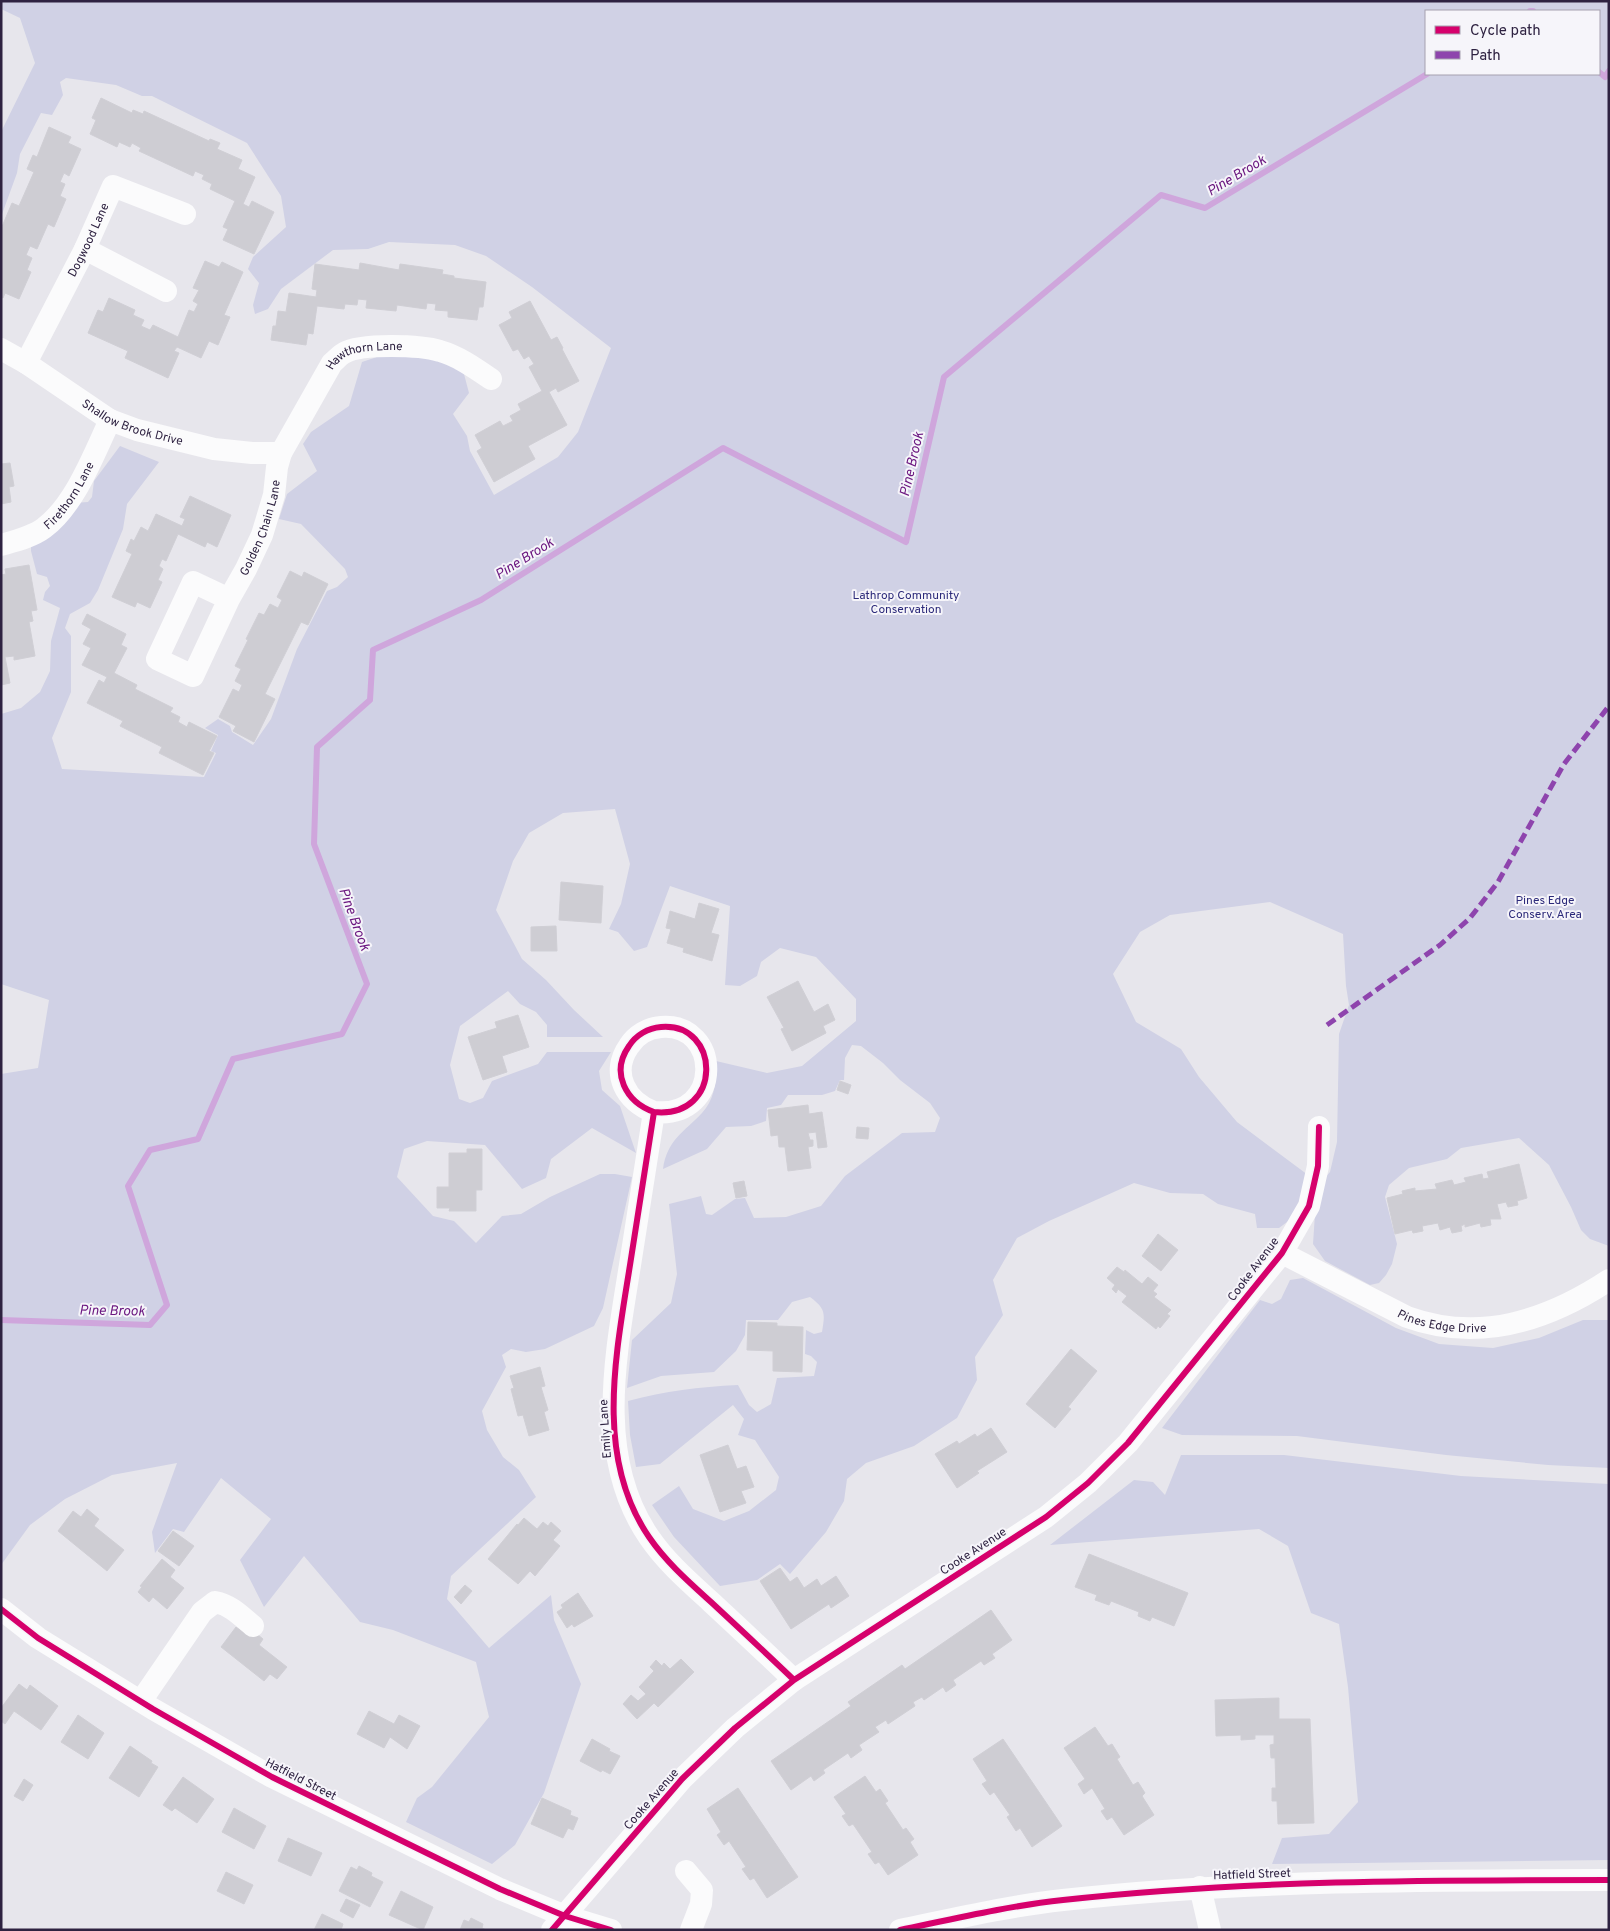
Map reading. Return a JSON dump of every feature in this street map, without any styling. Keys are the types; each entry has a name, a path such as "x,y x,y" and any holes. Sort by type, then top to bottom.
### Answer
{"street":[{"name":"Dogwood Lane","path":"26,363 85,249 113,186 185,214"},
{"path":"85,249 166,290"},
{"name":"Hawthorn Lane","path":"281,453 332,363 343,353 354,349 420,347 440,350 491,379"},
{"name":"Shallow Brook Drive","path":"1,350 26,363 110,420 165,438 205,448 238,452 281,453"},
{"name":"Firethorn Lane","path":"1,545 44,528 55,517 75,490 110,420"},
{"name":"Golden Chain Lane","path":"229,598 254,554 262,535 274,495 277,467 281,453"},
{"name":"Emily Lane","path":"654,1112 622,1317 614,1386 613,1418 624,1486 648,1536 669,1563 794,1680"},
{"name":"Cooke Avenue","path":"558,1923 682,1779 734,1728 794,1680 1046,1517 1088,1483 1128,1442 1282,1254 1309,1206 1318,1166 1319,1127"},
{"name":"Pines Edge Drive","path":"1282,1254 1407,1317 1426,1324 1449,1327 1477,1328 1502,1326 1538,1318 1585,1296 1609,1280"},
{"path":"141,1701 202,1612 215,1602 235,1610 253,1626"},
{"name":"Hatfield Street","path":"1,1609 38,1638 272,1778 492,1885 558,1923 611,1930"},
{"path":"686,1871 702,1890 701,1904 691,1930"},
{"name":"Hatfield Street","path":"900,1930 970,1915 1061,1900 1200,1887 1450,1880 1609,1880"},
{"path":"1200,1887 1210,1930"}],"green space":[{"path":"1,1 1609,1 1609,1246 1590,1239 1581,1230 1549,1165 1519,1138 1461,1148 1447,1159 1409,1168 1389,1185 1385,1197 1397,1244 1392,1264 1379,1283 1370,1285 1325,1261 1313,1244 1315,1214 1323,1180 1330,1172 1337,1142 1339,1034 1349,1005 1343,934 1270,902 1170,915 1140,932 1113,974 1136,1022 1181,1049 1199,1077 1237,1122 1308,1175 1306,1193 1291,1219 1279,1228 1257,1228 1255,1214 1218,1204 1203,1194 1170,1193 1134,1183 1049,1221 1017,1238 993,1280 1003,1315 975,1357 977,1380 957,1418 914,1446 866,1463 847,1479 844,1501 826,1532 790,1574 780,1564 757,1580 720,1586 674,1537 652,1505 679,1486 693,1509 724,1521 749,1511 776,1490 779,1477 755,1440 738,1435 744,1419 733,1405 660,1464 636,1467 630,1435 628,1401 682,1390 738,1385 749,1405 757,1412 771,1404 777,1378 814,1376 817,1362 811,1356 805,1354 806,1330 814,1334 822,1332 824,1316 822,1308 810,1297 792,1302 778,1320 746,1320 745,1335 736,1351 714,1372 661,1376 627,1388 632,1340 671,1303 677,1274 669,1204 701,1196 706,1214 712,1215 735,1199 745,1198 754,1218 786,1217 821,1206 845,1176 902,1133 935,1132 940,1118 930,1103 900,1080 883,1063 861,1046 852,1045 845,1058 844,1080 840,1080 835,1091 822,1095 788,1095 781,1105 767,1108 766,1121 751,1126 726,1127 707,1149 663,1169 665,1159 672,1144 710,1102 715,1082 716,1061 767,1073 802,1066 856,1021 856,999 816,957 780,948 761,962 757,976 740,986 725,985 730,906 670,886 647,947 634,951 618,932 609,929 621,904 630,864 615,809 563,813 529,833 513,861 496,910 522,959 546,980 603,1037 547,1037 547,1025 536,1012 520,1004 508,991 460,1026 450,1065 459,1099 470,1103 483,1098 492,1081 538,1064 547,1052 611,1052 599,1071 602,1090 620,1106 636,1153 592,1128 551,1159 546,1178 522,1189 485,1145 427,1141 404,1149 397,1177 433,1216 454,1221 476,1243 502,1216 521,1214 550,1197 600,1174 632,1177 603,1308 594,1326 545,1349 526,1352 511,1349 502,1355 506,1367 482,1411 487,1430 503,1457 519,1470 536,1497 451,1576 447,1599 489,1648 551,1595 554,1620 581,1684 544,1793 515,1845 492,1864 406,1822 417,1798 432,1787 489,1717 476,1662 393,1630 360,1622 304,1556 264,1607 240,1560 271,1519 221,1478 184,1532 173,1529 155,1553 152,1532 177,1463 112,1475 65,1499 30,1525 1,1565 1,1074 38,1068 49,1000 1,984 1,714 21,708 40,692 50,671 51,641 60,608 43,600 45,592 50,586 47,577 37,574 31,545 74,503 88,502 92,497 94,481 120,446 159,462 127,504 123,529 98,590 90,603 70,614 65,628 71,636 71,692 52,738 62,769 204,777 216,753 211,751 218,735 205,728 218,719 230,726 232,732 253,745 271,719 297,649 327,591 337,587 348,577 345,569 301,524 279,519 287,494 317,471 303,444 311,432 349,406 362,362 386,354 412,354 454,364 464,374 469,393 453,414 467,436 470,451 494,495 558,457 578,432 611,348 532,287 486,256 455,245 389,242 368,249 333,250 281,289 268,309 255,314 253,305 259,283 248,269 253,257 286,227 281,196 247,143 152,96 142,96 116,85 66,78 60,82 63,95 52,115 41,113 20,154 17,173 1,217 1,132 35,63 20,18 1,9"},
{"path":"1303,1278 1396,1328 1439,1344 1493,1348 1539,1338 1583,1320 1609,1320 1609,1468 1548,1465 1446,1455 1297,1436 1182,1435 1162,1428 1260,1300 1272,1304 1281,1299 1290,1280"},
{"path":"1181,1455 1284,1455 1461,1476 1609,1484 1609,1860 1272,1864 1282,1838 1329,1834 1358,1802 1348,1687 1339,1624 1311,1613 1288,1546 1259,1529 1050,1545 1134,1480 1153,1482 1165,1495"}],"building":[{"path":"101,98 132,113 133,110 143,114 144,111 209,141 210,139 220,143 217,149 242,160 238,169 255,177 243,204 249,207 252,201 274,212 254,254 223,240 228,229 223,227 235,201 210,189 212,184 202,179 204,175 195,171 193,176 139,151 141,148 132,143 130,147 119,142 117,147 90,134 96,120 92,118"},
{"path":"49,127 71,137 68,143 81,149 69,176 64,173 60,182 65,184 60,196 66,199 54,227 48,224 37,249 30,246 26,255 32,258 27,270 31,272 19,299 5,293 3,298 1,297 1,229 12,203 19,206 34,172 27,169 33,155 37,157"},
{"path":"205,261 219,267 222,262 243,272 224,315 230,317 218,345 209,341 201,358 177,347 174,351 179,353 168,378 125,358 128,351 88,333 98,310 103,312 109,298 135,310 133,315 144,320 141,326 150,330 153,325 178,337 189,310 194,312 198,304 193,301 199,290 193,288"},
{"path":"360,263 399,270 400,264 443,270 442,274 454,276 454,278 486,282 483,307 479,307 477,320 448,317 448,311 435,310 436,304 427,303 426,309 397,305 396,311 366,308 367,300 358,299 357,305 345,304 344,309 317,306 313,334 308,333 306,345 271,340 273,326 276,326 278,311 286,312 289,293 316,297 317,290 312,289 315,264 359,270"},
{"path":"530,301 551,340 557,337 579,381 558,392 556,388 549,392 567,425 528,446 535,459 494,482 477,451 482,448 475,435 500,421 503,426 513,421 510,416 521,410 518,404 542,391 529,367 534,364 529,356 524,359 518,349 513,351 499,325 512,318 509,312"},
{"path":"10,463 14,486 9,487 11,502 1,504 1,464"},
{"path":"190,496 231,515 217,547 207,542 205,547 178,534 166,561 162,559 159,566 163,569 158,580 162,582 150,608 137,602 135,607 112,597 132,554 126,551 131,539 134,541 141,527 148,531 156,514 182,526 185,519 180,517"},
{"path":"29,565 37,610 31,611 33,621 29,622 35,656 14,660 14,656 5,657 10,683 1,685 1,575 6,574 5,569"},
{"path":"290,571 302,577 304,572 328,584 308,625 301,622 265,694 275,699 254,742 233,731 236,726 219,717 233,689 239,692 242,685 235,681 241,669 235,666 248,640 246,639 259,613 264,615 270,604 278,608 282,600 277,597"},
{"path":"87,614 126,634 121,645 127,648 114,673 137,685 135,689 173,708 170,712 180,717 178,722 187,727 189,722 217,736 209,751 214,753 203,775 159,753 162,747 120,726 123,721 87,703 99,680 104,683 107,677 82,665 91,648 83,644 91,629 82,624"},
{"path":"561,882 603,886 601,923 559,920"},
{"path":"699,903 719,909 711,933 719,935 712,961 683,952 684,948 667,943 671,929 666,928 670,911 695,919"},
{"path":"556,926 557,951 531,951 531,927"},
{"path":"798,981 814,1012 828,1004 835,1020 823,1026 826,1033 792,1051 781,1029 784,1028 767,997"},
{"path":"518,1015 529,1047 502,1056 507,1072 483,1080 468,1037 497,1028 495,1022"},
{"path":"840,1081 851,1085 848,1094 837,1090"},
{"path":"808,1105 809,1114 822,1112 827,1147 818,1148 816,1132 808,1133 810,1140 813,1140 813,1146 808,1147 811,1168 788,1171 785,1147 779,1147 778,1135 771,1136 768,1110"},
{"path":"857,1127 869,1128 868,1139 856,1138"},
{"path":"467,1149 482,1149 482,1190 476,1190 476,1211 449,1211 450,1208 437,1208 437,1187 449,1187 449,1153 467,1153"},
{"path":"1519,1164 1527,1198 1517,1201 1518,1205 1508,1207 1506,1202 1497,1204 1501,1219 1490,1219 1491,1225 1481,1227 1480,1223 1465,1227 1465,1224 1461,1226 1462,1231 1452,1233 1450,1227 1440,1230 1438,1223 1422,1226 1423,1231 1413,1233 1412,1230 1395,1234 1387,1198 1403,1194 1402,1191 1415,1188 1415,1191 1437,1189 1435,1184 1452,1180 1454,1185 1466,1182 1464,1178 1482,1174 1483,1179 1489,1178 1487,1172"},
{"path":"744,1181 747,1196 736,1198 733,1183"},
{"path":"1158,1234 1178,1250 1161,1271 1142,1256"},
{"path":"1117,1267 1124,1272 1125,1270 1142,1284 1148,1277 1158,1285 1153,1291 1157,1294 1154,1297 1171,1310 1167,1314 1170,1316 1160,1328 1158,1326 1156,1329 1122,1302 1127,1296 1118,1289 1116,1293 1112,1289 1115,1285 1107,1278"},
{"path":"748,1322 777,1323 777,1326 803,1327 802,1372 773,1371 773,1351 747,1350"},
{"path":"1071,1349 1097,1371 1068,1407 1071,1409 1055,1428 1026,1404"},
{"path":"540,1367 545,1386 541,1387 548,1410 544,1412 549,1430 529,1436 523,1415 518,1416 511,1389 514,1388 510,1376"},
{"path":"991,1428 1007,1452 977,1471 979,1473 957,1488 935,1454 957,1441 959,1444 975,1434 977,1437"},
{"path":"728,1445 737,1469 746,1466 754,1487 741,1491 746,1503 720,1512 700,1455"},
{"path":"87,1509 99,1519 94,1526 124,1550 107,1571 58,1531 73,1511 81,1517"},
{"path":"524,1518 537,1529 543,1522 548,1526 551,1522 561,1531 553,1540 560,1546 535,1576 530,1571 518,1584 488,1559"},
{"path":"173,1531 194,1546 179,1566 158,1551"},
{"path":"1089,1554 1188,1593 1174,1626 1152,1617 1150,1621 1138,1616 1139,1612 1111,1601 1109,1605 1095,1600 1097,1595 1075,1587"},
{"path":"162,1559 175,1570 170,1577 184,1588 167,1609 153,1597 149,1602 138,1592 142,1587 140,1586"},
{"path":"780,1568 790,1582 797,1577 804,1588 817,1579 821,1586 836,1576 849,1596 831,1608 829,1604 791,1629 760,1581"},
{"path":"465,1585 472,1591 461,1604 454,1597"},
{"path":"578,1593 593,1616 574,1627 572,1624 567,1628 557,1612 563,1608 561,1605"},
{"path":"991,1610 1012,1640 992,1654 995,1658 984,1665 981,1661 953,1680 956,1685 946,1692 943,1687 924,1700 922,1697 913,1702 915,1706 888,1724 886,1720 875,1727 879,1732 859,1745 862,1750 851,1758 848,1753 823,1770 825,1773 814,1781 811,1776 791,1790 771,1761 851,1706 848,1702 902,1665 905,1669"},
{"path":"236,1627 247,1635 252,1630 263,1639 259,1645 287,1667 277,1679 270,1674 264,1681 221,1647"},
{"path":"681,1659 694,1672 658,1707 654,1703 637,1719 623,1704 631,1695 638,1701 646,1694 639,1687 654,1671 650,1667 656,1660 662,1666 664,1663 670,1669"},
{"path":"19,1684 27,1690 30,1685 58,1706 41,1730 14,1711 5,1724 1,1721 1,1708"},
{"path":"1279,1698 1279,1719 1310,1719 1314,1823 1278,1824 1277,1801 1272,1801 1272,1788 1276,1788 1275,1758 1271,1758 1270,1745 1274,1744 1274,1735 1255,1735 1255,1739 1241,1740 1241,1735 1216,1736 1215,1700"},
{"path":"369,1711 394,1724 399,1715 420,1726 407,1749 390,1737 384,1748 357,1734"},
{"path":"78,1715 104,1733 88,1759 61,1742"},
{"path":"1095,1727 1108,1746 1112,1744 1120,1757 1117,1759 1133,1785 1138,1782 1145,1793 1142,1796 1154,1815 1124,1835 1112,1817 1107,1820 1101,1811 1105,1809 1092,1788 1084,1794 1078,1784 1085,1779 1064,1748"},
{"path":"592,1739 620,1756 610,1774 602,1770 601,1772 580,1761"},
{"path":"1003,1739 1062,1826 1032,1847 1020,1828 1016,1831 1007,1817 1010,1815 994,1792 990,1795 982,1784 987,1781 973,1759"},
{"path":"130,1746 158,1767 139,1797 109,1778"},
{"path":"865,1776 876,1792 880,1789 888,1801 885,1803 903,1830 906,1828 914,1839 910,1842 918,1855 888,1875 879,1862 875,1864 868,1854 872,1852 853,1824 849,1826 842,1816 846,1814 834,1797"},
{"path":"183,1777 214,1799 197,1823 175,1808 172,1811 163,1805"},
{"path":"24,1779 33,1785 23,1801 14,1796"},
{"path":"738,1788 798,1877 767,1898 754,1878 750,1880 742,1869 746,1867 729,1841 724,1845 717,1835 721,1832 707,1809"},
{"path":"542,1798 571,1811 570,1815 578,1818 573,1830 568,1828 563,1838 531,1824"},
{"path":"234,1808 266,1826 254,1849 222,1832"},
{"path":"288,1838 322,1853 311,1876 278,1861"},
{"path":"359,1866 372,1873 371,1876 383,1882 370,1907 339,1891 351,1867 357,1870"},
{"path":"226,1872 253,1885 244,1904 217,1891"},
{"path":"401,1891 433,1907 423,1930 389,1915"},
{"path":"346,1899 360,1905 353,1918 340,1911"},
{"path":"322,1914 343,1924 341,1930 314,1930"},
{"path":"471,1918 483,1924 482,1928 486,1930 460,1930 464,1920 469,1922"}],"waterway":[{"name":"Pine Brook","path":"1600,73 1605,77 1609,71"},
{"name":"Pine Brook","path":"1,1320 150,1325 167,1305 128,1186 150,1150 198,1139 233,1059 342,1034 367,984 314,844 317,747 370,700 373,650 481,600 723,448 906,542 944,377 1161,195 1205,208 1425,75"}],"marked path":[{"path":"1327,1025 1440,945 1470,918 1498,882 1564,764 1609,706"}],"cycle path":[{"path":"654,1112 636,1101 624,1085 621,1076 623,1056 632,1042 639,1035 647,1031 661,1027 681,1030 695,1039 704,1054 706,1070 703,1087 693,1101 677,1110 654,1112 615,1369 615,1439 621,1473 632,1506 649,1537 663,1555 794,1680"},
{"path":"552,1930 682,1779 735,1728 794,1680 1046,1517 1088,1483 1128,1443 1282,1253 1309,1206 1318,1166 1319,1127"},
{"path":"1,1609 38,1638 153,1709 272,1777 500,1889 565,1916 611,1930"},
{"path":"900,1930 981,1913 1063,1900 1199,1888 1336,1882 1609,1880"}],"park label":[{"name":"Lathrop Community Conservation","path":"906,602"},
{"name":"Pines Edge Conserv. Area","path":"1545,907"}]}
